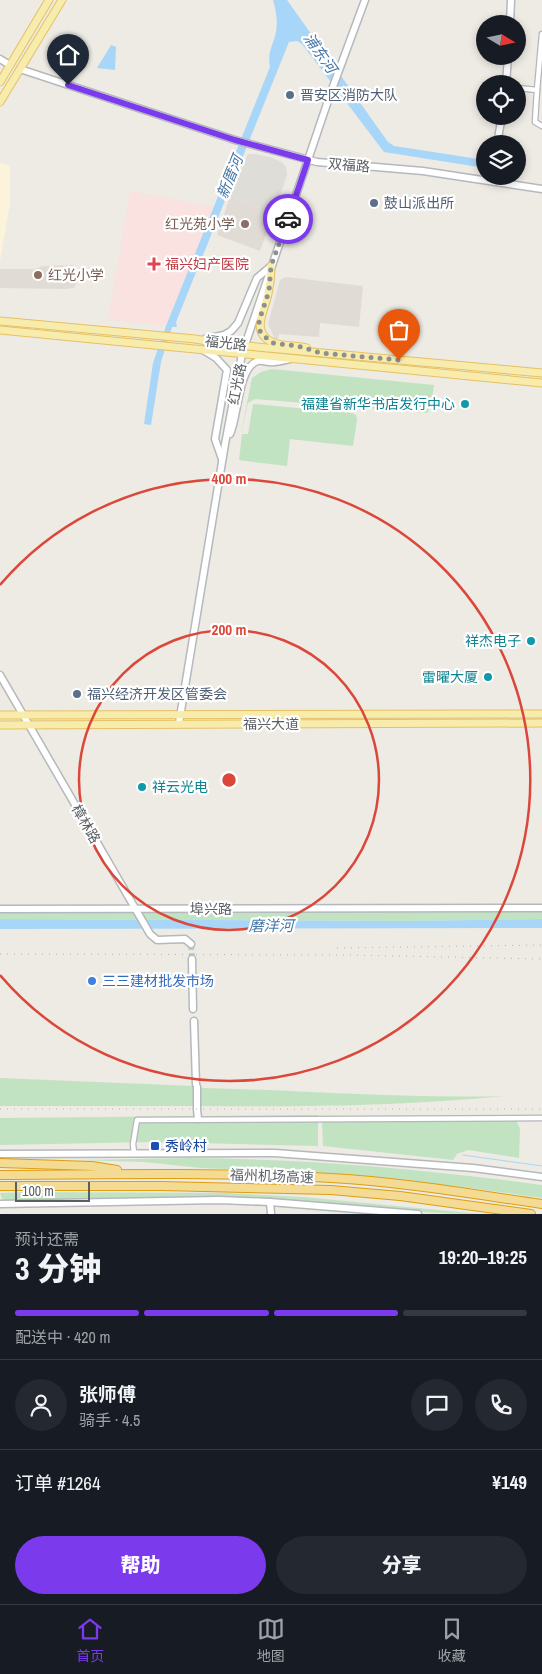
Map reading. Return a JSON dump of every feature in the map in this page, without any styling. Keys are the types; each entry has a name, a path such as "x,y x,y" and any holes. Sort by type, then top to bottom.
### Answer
{"highway":[{"path":"0,1163 92,1166 136,1174"},
{"name":"福州机场高速","path":"0,1175 136,1174 332,1178 401,1184 542,1204"},
{"name":"福州机场高速","path":"0,1186 162,1186 331,1190 400,1196 531,1214"}],"main road":[{"path":"0,82 49,0"},
{"path":"0,102 62,0"},
{"name":"红光路","path":"178,724 242,354 364,0"},
{"path":"510,15 511,0"},
{"path":"0,60 10,65"},
{"name":"双福路","path":"20,69 235,140 308,160 322,163 476,176"},
{"name":"双福路","path":"523,185 542,189"},
{"path":"195,339 218,337 230,331 238,323 258,278 271,266"},
{"path":"271,266 269,291 259,321 260,331 266,339 273,343 298,346 321,353"},
{"name":"福光路","path":"0,321 542,374"},
{"name":"福光路","path":"0,330 542,382"},
{"path":"202,350 216,358 227,370 215,439 222,462"},
{"path":"226,444 235,421 240,389 249,367 258,361 274,362 293,359"},
{"name":"樟林路","path":"0,675 150,934 157,940 185,939 191,944"},
{"name":"福兴大道","path":"0,716 542,714"},
{"name":"福兴大道","path":"0,725 542,722"},
{"name":"埠兴路","path":"0,909 542,908"},
{"path":"192,958 193,1009"},
{"path":"194,1021 198,1119"},
{"path":"0,1154 134,1152 290,1154 473,1168 542,1177"},
{"path":"0,1204 176,1200 270,1202 418,1214"},
{"path":"270,1202 270,1214"}],"street":[{"path":"542,34 535,119 537,124 542,126"},
{"path":"526,89 537,90"},
{"path":"134,1152 133,1144 137,1120 542,1118"}],"shaded area":[{"path":"248,154 270,157 282,162 286,167 287,175 274,213 230,197"},
{"path":"0,163 10,166 10,203 0,262"},
{"name":"福兴妇产医院","path":"130,191 214,207 166,326 108,320"},
{"name":"红光苑小学","path":"230,197 274,213 260,251 217,235"},
{"name":"红光小学","path":"73,265 77,282 74,288 0,288 0,269 35,269 42,266"},
{"path":"286,277 363,286 359,327 320,323 319,337 279,334 278,339 275,339 268,324 280,280"}],"green space":[{"path":"272,369 434,385 431,407 427,413 255,399 248,403 241,433 252,378 261,372"},
{"path":"253,404 352,413 356,415 357,420 353,446 290,439 287,466 239,460 242,434 248,434"},
{"path":"0,910 542,910 542,919 403,921 0,919"},
{"path":"0,1078 194,1086 195,1106 0,1106"},
{"path":"201,1088 467,1097 505,1096 353,1105 201,1106"},
{"path":"318,1115 318,1146 153,1142 0,1145 0,1118"},
{"path":"513,1120 517,1122 520,1129 519,1158 468,1150 457,1154 453,1160 323,1146 322,1122"},
{"path":"191,1158 279,1160 454,1174 542,1185 542,1198 463,1187 314,1173 201,1168 144,1162 79,1160"},
{"path":"0,1193 227,1193 303,1197 480,1214 453,1214 268,1199 202,1197 3,1201"}],"water":[{"path":"273,0 287,0 388,142 394,146 476,159 476,167 384,152 302,44 297,41 289,42 176,322 177,327 172,327 161,362 151,425 144,424 153,363 166,326 270,67 270,53 277,24"},
{"path":"111,45 116,47 115,70 97,68"},
{"name":"磨洋河","path":"0,919 403,921 542,919 542,928 0,929"}],"waterway":[{"path":"463,1155 542,1166"}],"tunnel":[{"path":"191,944 192,959"}],"railway":[{"path":"337,948 542,945"},
{"path":"0,954 348,955 542,959"},
{"path":"0,1109 542,1109"}],"way so far":[{"path":"288,219 271,266 269,291 259,321 260,331 266,339 273,343 298,346 321,353 399,360"}],"place":[{"name":"晋安区消防大队","path":"290,95"},
{"name":"鼓山派出所","path":"374,203"},
{"name":"红光苑小学","path":"245,224"},
{"name":"福兴妇产医院","path":"154,264"},
{"name":"红光小学","path":"38,275"},
{"name":"福建省新华书店发行中心","path":"465,404"},
{"name":"祥杰电子","path":"531,641"},
{"name":"雷曜大厦","path":"488,677"},
{"name":"福兴经济开发区管委会","path":"77,694"},
{"name":"祥云光电","path":"142,787"},
{"name":"三三建材批发市场","path":"92,981"},
{"name":"秀岭村","path":"155,1146"}],"route":[{"path":"68,85 235,140 308,160 288,219"}],"water label":[{"name":"浦东河","path":"320,53"},
{"name":"新厝河","path":"230,177"}]}
